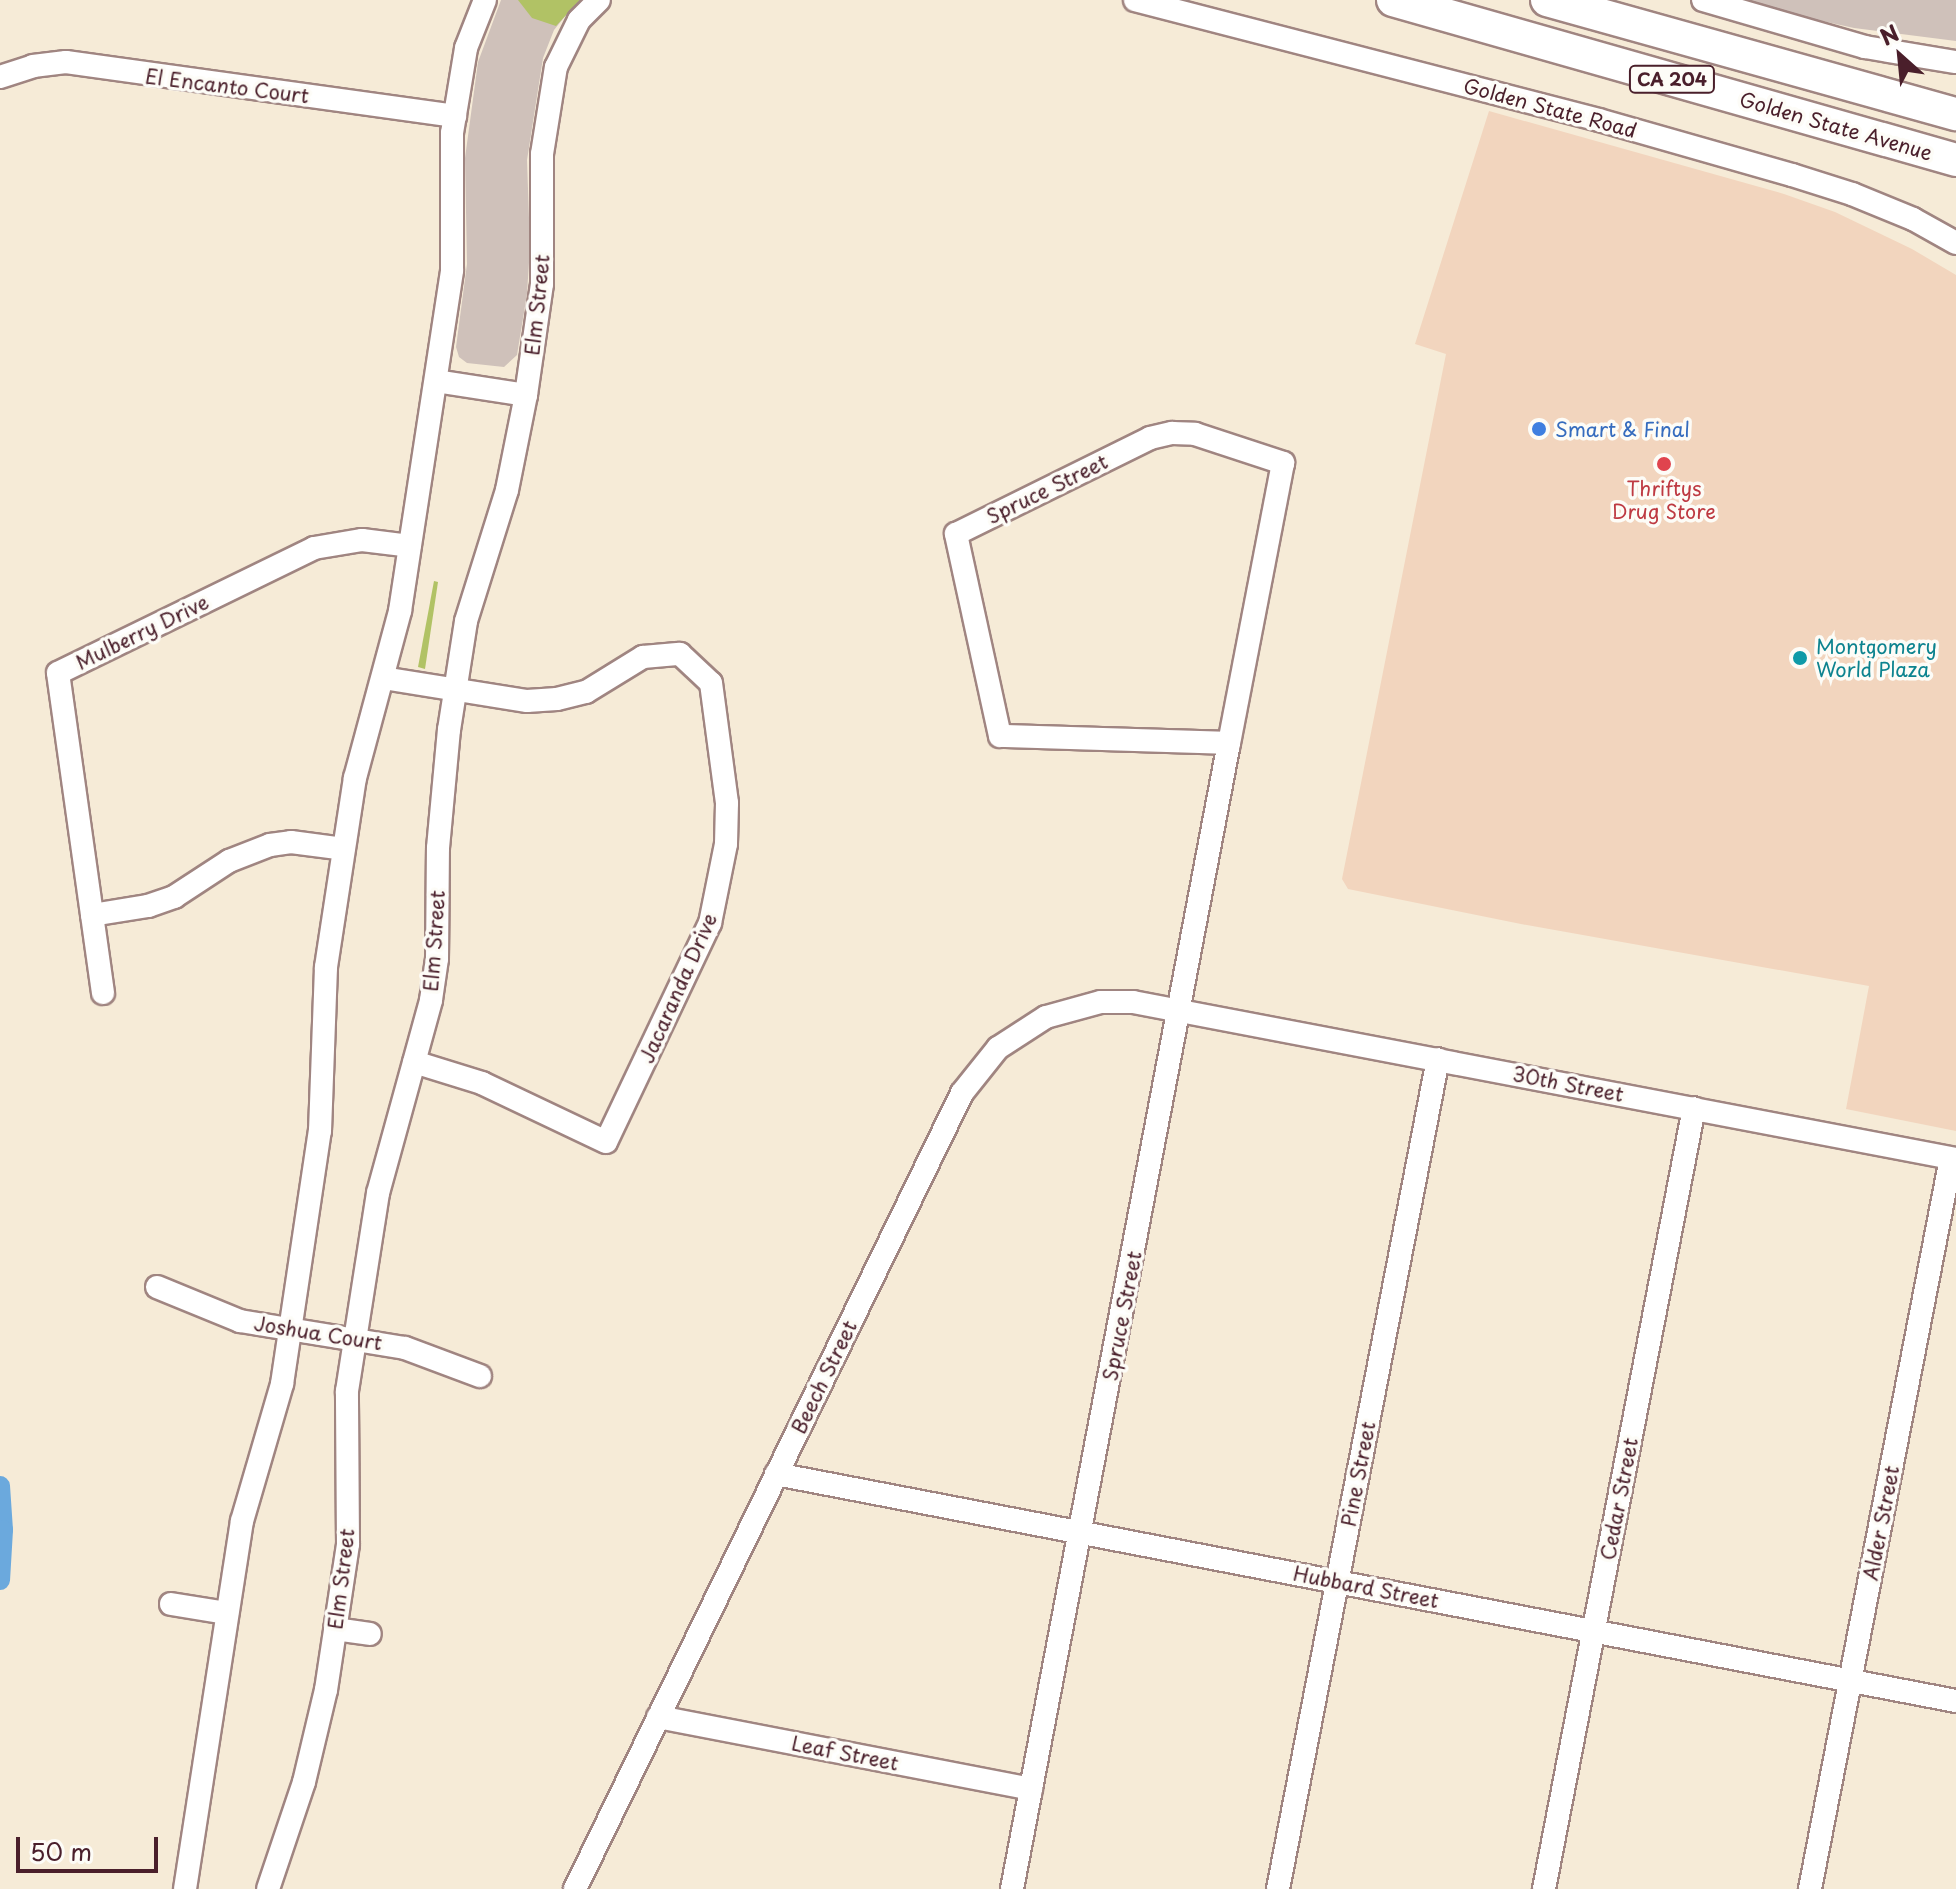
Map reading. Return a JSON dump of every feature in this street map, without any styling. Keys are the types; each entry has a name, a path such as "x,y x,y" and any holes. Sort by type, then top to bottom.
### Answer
{"highway":[{"name":"Golden State Avenue","path":"1393,0 1956,160"},
{"name":"CA 204","path":"1547,0 1956,114"}],"street":[{"path":"185,1889 242,1521 273,1423 290,1329 320,1131 323,994 344,849 355,778 400,611 452,270 450,177 455,116 466,48 485,0"},
{"name":"Elm Street","path":"268,1889 318,1732 335,1629 348,1544 345,1436 355,1339 378,1193 431,1000 437,959 441,795 455,690 469,608 507,490 526,395 542,284 542,154 556,67 579,20 599,0"},
{"name":"Golden State Road","path":"1135,0 1599,120 1792,175 1864,199 1956,243"},
{"path":"1703,0 1865,47 1956,62"},
{"name":"El Encanto Court","path":"0,77 33,66 66,62 455,116"},
{"path":"436,381 526,395"},
{"name":"Spruce Street","path":"1012,1889 1283,463 1195,434 1172,433 1150,438 956,534 1000,736 1229,743"},
{"name":"Mulberry Drive","path":"103,993 58,673 314,548 362,540 410,546"},
{"name":"Jacaranda Drive","path":"383,678 527,701 557,699 586,692 643,657 680,654 711,683 727,803 726,844 720,884 705,935 606,1142 482,1083 414,1062"},
{"path":"92,915 148,906 174,897 229,861 270,845 291,842 344,849"},
{"name":"Beech Street","path":"575,1889 962,1093 978,1069 1021,1031 1073,1008 1133,1002 1181,1009"},
{"name":"30th Street","path":"1181,1009 1954,1158"},
{"name":"Pine Street","path":"1278,1889 1438,1059"},
{"name":"Cedar Street","path":"1544,1889 1694,1108"},
{"name":"Alder Street","path":"1810,1889 1954,1158"},
{"name":"Joshua Court","path":"157,1287 240,1321 405,1348 480,1376"},
{"name":"Hubbard Street","path":"776,1474 1956,1701"},
{"path":"171,1604 227,1613"},
{"path":"335,1629 370,1634"},
{"name":"Leaf Street","path":"658,1717 1031,1789"}],"shaded area":[{"path":"501,0 578,0 554,30 543,58 527,160 530,247 527,294 517,355 504,367 467,363 459,357 456,347 467,264 465,158 478,62"},
{"path":"1956,0 1956,41 1854,28 1736,2"},
{"path":"1489,111 1784,194 1835,212 1912,249 1956,275 1956,1131 1846,1109 1869,986 1521,924 1348,889 1342,879 1446,354 1415,344"}],"green space":[{"path":"518,0 580,0 556,26 532,18"},
{"path":"434,581 438,582 425,669 418,667"}],"waterway":[{"path":"0,1486 3,1530 0,1580"}],"place":[{"name":"Smart & Final","path":"1539,429"},
{"name":"Thriftys Drug Store","path":"1664,464"},
{"name":"Montgomery World Plaza","path":"1800,658"}]}
